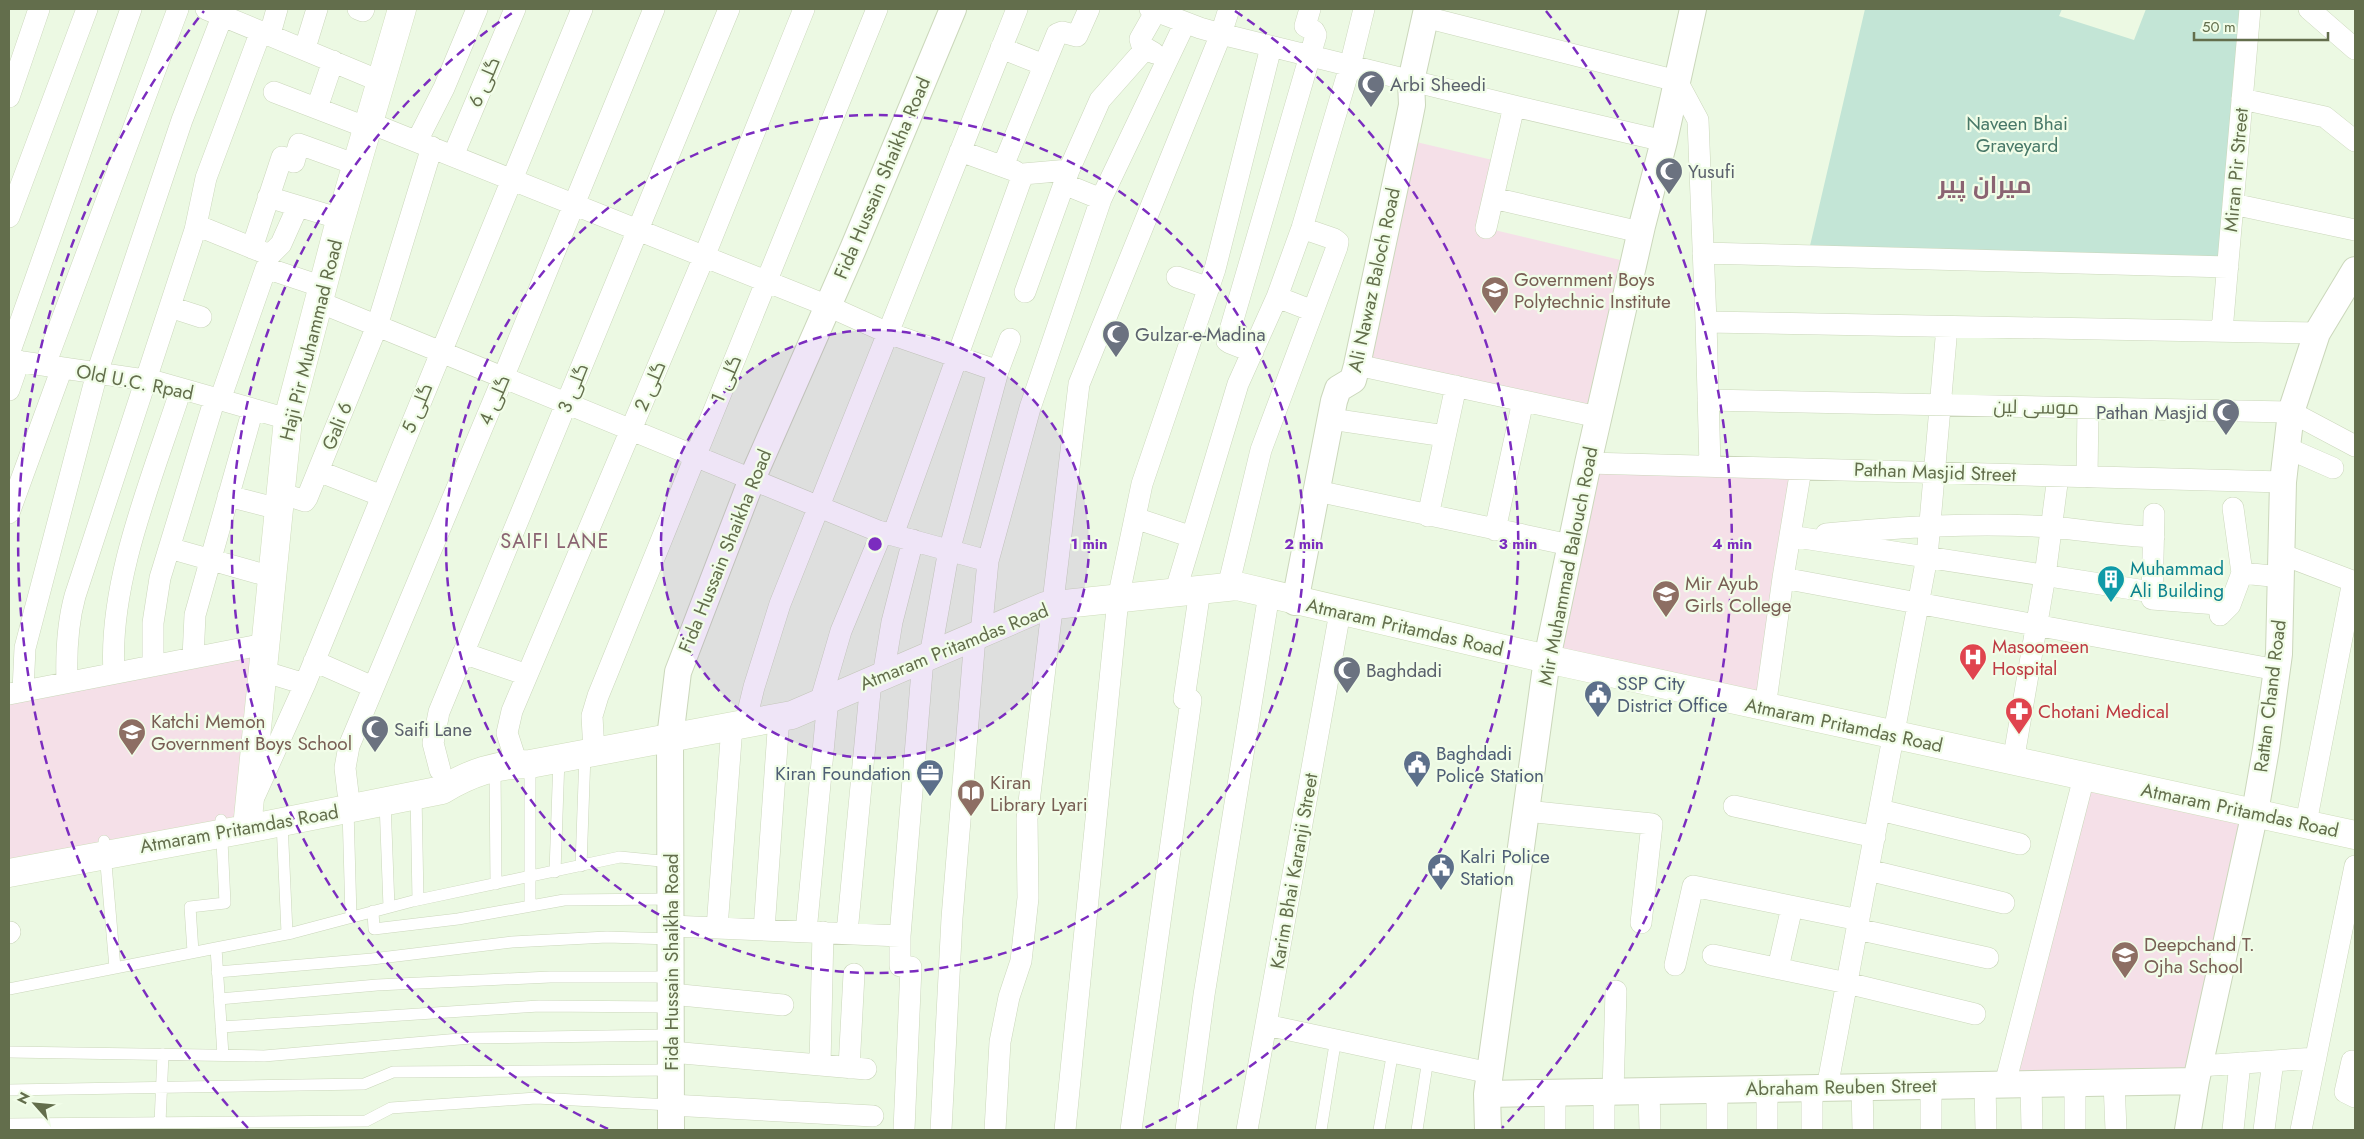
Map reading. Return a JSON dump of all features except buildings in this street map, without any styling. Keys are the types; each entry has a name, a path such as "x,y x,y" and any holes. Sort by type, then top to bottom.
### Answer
{"main road":[{"name":"Haji Pir Muhammad Road","path":"238,820 262,671 288,419 341,218 382,82 397,10"},
{"name":"Atmaram Pritamdas Road","path":"9,873 104,847 238,820 348,801 385,802 442,790 466,775 792,715 1045,606 1237,586 1296,602 1765,708 1895,734 1908,739 2355,835"},
{"name":"Atmaram Pritamdas Road","path":"238,820 282,822 440,770 466,775"},
{"name":"Atmaram Pritamdas Road","path":"9,858 104,847"}],"street":[{"path":"9,97 39,9"},
{"path":"9,217 87,9"},
{"path":"9,390 12,358 131,9"},
{"path":"9,513 53,366 178,9"},
{"path":"68,682 66,651 69,619 75,596 196,225 206,178 277,9"},
{"path":"304,48 317,9"},
{"path":"358,9 364,9"},
{"name":"Gali 6","path":"279,501 305,501 377,326 424,144 444,88 477,9"},
{"name":"گلی 6","path":"454,156 514,9"},
{"name":"گلی 4","path":"348,801 345,768 349,746 503,378 654,9"},
{"name":"گلی 3","path":"440,770 433,743 439,712 729,9"},
{"name":"گلی 2","path":"514,765 507,733 512,712 704,257 804,9"},
{"name":"گلی 1","path":"580,755 598,696 694,455 877,9"},
{"name":"Fida Hussain Shaikha Road","path":"671,1118 670,738 678,672 752,479 828,306 953,9"},
{"path":"717,928 738,725 754,687 780,604 1017,9"},
{"path":"1003,166 1057,34 1062,32 1078,36 1089,9"},
{"path":"995,1130 1000,1042 1009,997 1021,962 1028,898 1027,819 1080,384 1221,34 1229,9"},
{"path":"1253,352 1227,341 1311,57 1316,35 1314,31 1307,28 1304,24 1310,9"},
{"path":"1131,1130 1190,700 1184,699 1187,591 1192,537 1238,384 1278,297 1302,228 1350,66 1364,9"},
{"name":"Mir Muhammad Balouch Road","path":"1488,1130 1488,1083 1547,659 1598,417 1640,232 1664,141 1693,9"},
{"name":"Miran Pir Street","path":"2222,332 2250,9"},
{"path":"2309,9 2355,50"},
{"name":"گلی 5","path":"238,820 305,684 512,179 579,10"},
{"path":"1168,59 1142,46 1140,39 1154,10 1185,23 1221,34 1664,141"},
{"path":"265,644 16,692 25,648 97,373 218,11 382,82"},
{"path":"1426,13 1677,81 1698,120 1710,466"},
{"name":"Ali Nawaz Baloch Road","path":"1296,602 1338,389 1353,380 1357,365 1409,120 1411,81 1426,13"},
{"path":"941,1130 952,918 978,635 988,561 1030,408 1101,199 1185,23"},
{"path":"1065,1130 1118,599 1142,484 1209,288 1271,46"},
{"path":"1001,48 1044,65"},
{"path":"1025,292 1067,177 1100,100 1146,48"},
{"path":"317,108 333,61"},
{"path":"274,92 424,144 766,283 828,306 888,333 998,372"},
{"path":"2242,99 2325,117 2355,141"},
{"path":"1486,228 1514,106"},
{"path":"153,666 153,623 160,578 262,257 268,197 282,157 294,162 299,144 357,165"},
{"path":"960,151 1023,174 1067,177 1101,199"},
{"path":"820,1065 814,932 824,701 842,631 896,536 957,356 1023,174"},
{"path":"268,197 341,218"},
{"path":"1493,198 1640,232"},
{"path":"2233,204 2355,230"},
{"path":"262,257 281,244 298,206"},
{"path":"196,225 262,257 377,326 896,536 988,561"},
{"path":"1228,587 1261,450 1338,242 1302,228"},
{"path":"1704,253 2228,267"},
{"name":"Rattan Chand Road","path":"2188,1130 2197,1073 2255,812 2266,749 2279,654 2283,482 2291,412 2317,333 2355,271"},
{"path":"1177,277 1209,288"},
{"path":"1278,297 1314,311"},
{"path":"170,307 201,317"},
{"path":"1706,322 2317,333"},
{"path":"1812,1130 1819,1088 1846,983 1858,925 1927,557 1947,327"},
{"path":"904,1130 911,967 900,966 900,936 926,657 949,550 998,372 1010,339"},
{"name":"Old U.C. Rpad","path":"12,358 147,380 288,419"},
{"path":"1357,365 1598,417"},
{"path":"1428,516 1456,386"},
{"path":"114,673 112,644 128,554 181,389"},
{"name":"موسی لین","path":"1708,400 2291,412 2355,446"},
{"path":"1495,530 1523,401"},
{"path":"2087,477 2088,408"},
{"path":"193,658 195,615 253,409"},
{"path":"1331,419 1445,436"},
{"path":"2287,448 2333,468"},
{"name":"Pathan Masjid Street","path":"1588,463 2283,482"},
{"path":"1765,708 1783,578 1801,469"},
{"path":"318,471 382,496"},
{"path":"2013,762 2046,576 2058,476"},
{"path":"1317,491 1570,545"},
{"path":"228,496 279,501"},
{"path":"2154,514 2152,599 2225,610 2242,572 2233,508"},
{"path":"1135,518 1192,537"},
{"path":"1790,536 1931,525 2051,527 2126,536 2154,537"},
{"path":"847,933 877,678 892,622 896,536"},
{"path":"1790,536 2152,592"},
{"path":"169,548 272,577"},
{"path":"2242,572 2281,565 2354,581 2306,823"},
{"path":"1783,578 2277,670"},
{"path":"1186,1130 1206,985 1270,594"},
{"name":"Karim Bhai Karanji Street","path":"1248,1130 1340,612"},
{"path":"463,653 527,675"},
{"path":"314,661 373,687"},
{"path":"262,671 305,684"},
{"path":"764,930 779,717"},
{"path":"1986,1130 1995,1085 2084,777"},
{"path":"1734,806 1875,836"},
{"path":"1880,810 2020,844"},
{"path":"1526,811 1652,824 1641,923"},
{"path":"2301,1130 2316,1058 2349,931 2355,866"},
{"path":"1868,870 2004,903"},
{"path":"1675,965 1693,886 1792,907 1988,958"},
{"path":"1778,968 1792,907"},
{"path":"671,932 717,928 900,936"},
{"path":"1713,955 1846,983 1975,1014"},
{"path":"671,1052 858,1068 854,974"},
{"path":"1604,1130 1616,991"},
{"path":"671,993 783,1005"},
{"path":"1266,1025 1336,1038 1428,1059 1488,1083"},
{"path":"2197,1073 2240,1063 2316,1058"},
{"path":"2264,1130 2272,1060"},
{"path":"2352,1061 2345,1092 2355,1097"},
{"path":"2233,1130 2240,1063"},
{"name":"Abraham Reuben Street","path":"1488,1083 1555,1093 2114,1082 2197,1073"},
{"path":"2114,1082 2116,1130"},
{"path":"2075,1083 2075,1130"},
{"path":"2031,1084 2032,1130"},
{"path":"1931,1086 1931,1130"},
{"path":"1862,1087 1862,1130"},
{"path":"1767,1089 1767,1130"},
{"path":"1717,1090 1717,1130"},
{"path":"1649,1091 1650,1130"},
{"path":"1555,1093 1555,1130"},
{"path":"671,1118 840,1122 873,1116"}],"lane":[{"path":"580,755 581,866"},
{"path":"555,872 580,755"},
{"path":"514,765 529,878 530,906"},
{"path":"496,884 514,765"},
{"path":"416,794 418,900"},
{"path":"348,801 351,917"},
{"path":"385,802 389,907"},
{"path":"193,952 190,907 225,903 238,820"},
{"path":"282,822 287,933"},
{"path":"104,847 115,968"},
{"path":"9,989 287,933 418,900 620,858 670,862"},
{"path":"373,911 374,929 458,919 564,900 671,899"},
{"path":"217,972 372,959 512,942 671,932"},
{"path":"216,948 223,1055"},
{"path":"219,999 377,985 550,977 671,993"},
{"path":"221,1027 539,1006 671,993"},
{"path":"9,1052 264,1056 471,1038 671,1052"},
{"path":"1321,1130 1336,1038"},
{"path":"1379,1130 1393,1051"},
{"path":"9,1090 364,1084 393,1072 671,1052"},
{"path":"160,1123 163,1054"},
{"path":"1417,1130 1428,1059"},
{"path":"9,1124 160,1123 197,1126 366,1121 391,1108 536,1098 671,1118"}],"shaded area":[{"name":"Government Boys Polytechnic Institute","path":"1412,141 1501,162 1486,228 1633,263 1598,417 1357,365"},
{"name":"Mir Ayub Girls College","path":"1588,463 1801,469 1765,708 1547,659"},
{"name":"Katchi Memon Government Boys School","path":"265,644 250,818 9,866 9,695"},
{"name":"Deepchand T. Ojha School","path":"2084,777 2255,812 2196,1081 2005,1084"}],"green space":[{"name":"Naveen Bhai Graveyard","path":"1865,9 2062,9 2059,16 2134,40 2146,9 2250,9 2228,267 1809,250"}],"place":[{"name":"Arbi Sheedi","path":"1371,108"},
{"name":"Yusufi","path":"1669,195"},
{"name":"Government Boys Polytechnic Institute","path":"1495,314"},
{"name":"Gulzar-e-Madina","path":"1116,358"},
{"name":"Pathan Masjid","path":"2226,436"},
{"name":"Muhammad Ali Building","path":"2111,603"},
{"name":"Mir Ayub Girls College","path":"1666,618"},
{"name":"Masoomeen Hospital","path":"1973,681"},
{"name":"Baghdadi","path":"1347,694"},
{"name":"SSP City District Office","path":"1598,718"},
{"name":"Chotani Medical","path":"2019,735"},
{"name":"Saifi Lane","path":"375,753"},
{"name":"Katchi Memon Government Boys School","path":"132,756"},
{"name":"Baghdadi Police Station","path":"1417,788"},
{"name":"Kiran Foundation","path":"930,797"},
{"name":"Kiran Library Lyari","path":"971,817"},
{"name":"Kalri Police Station","path":"1441,891"},
{"name":"Deepchand T. Ojha School","path":"2125,979"}],"district":[{"name":"میران پیر","path":"1985,184"},
{"name":"SAIFI LANE","path":"555,541"}]}
